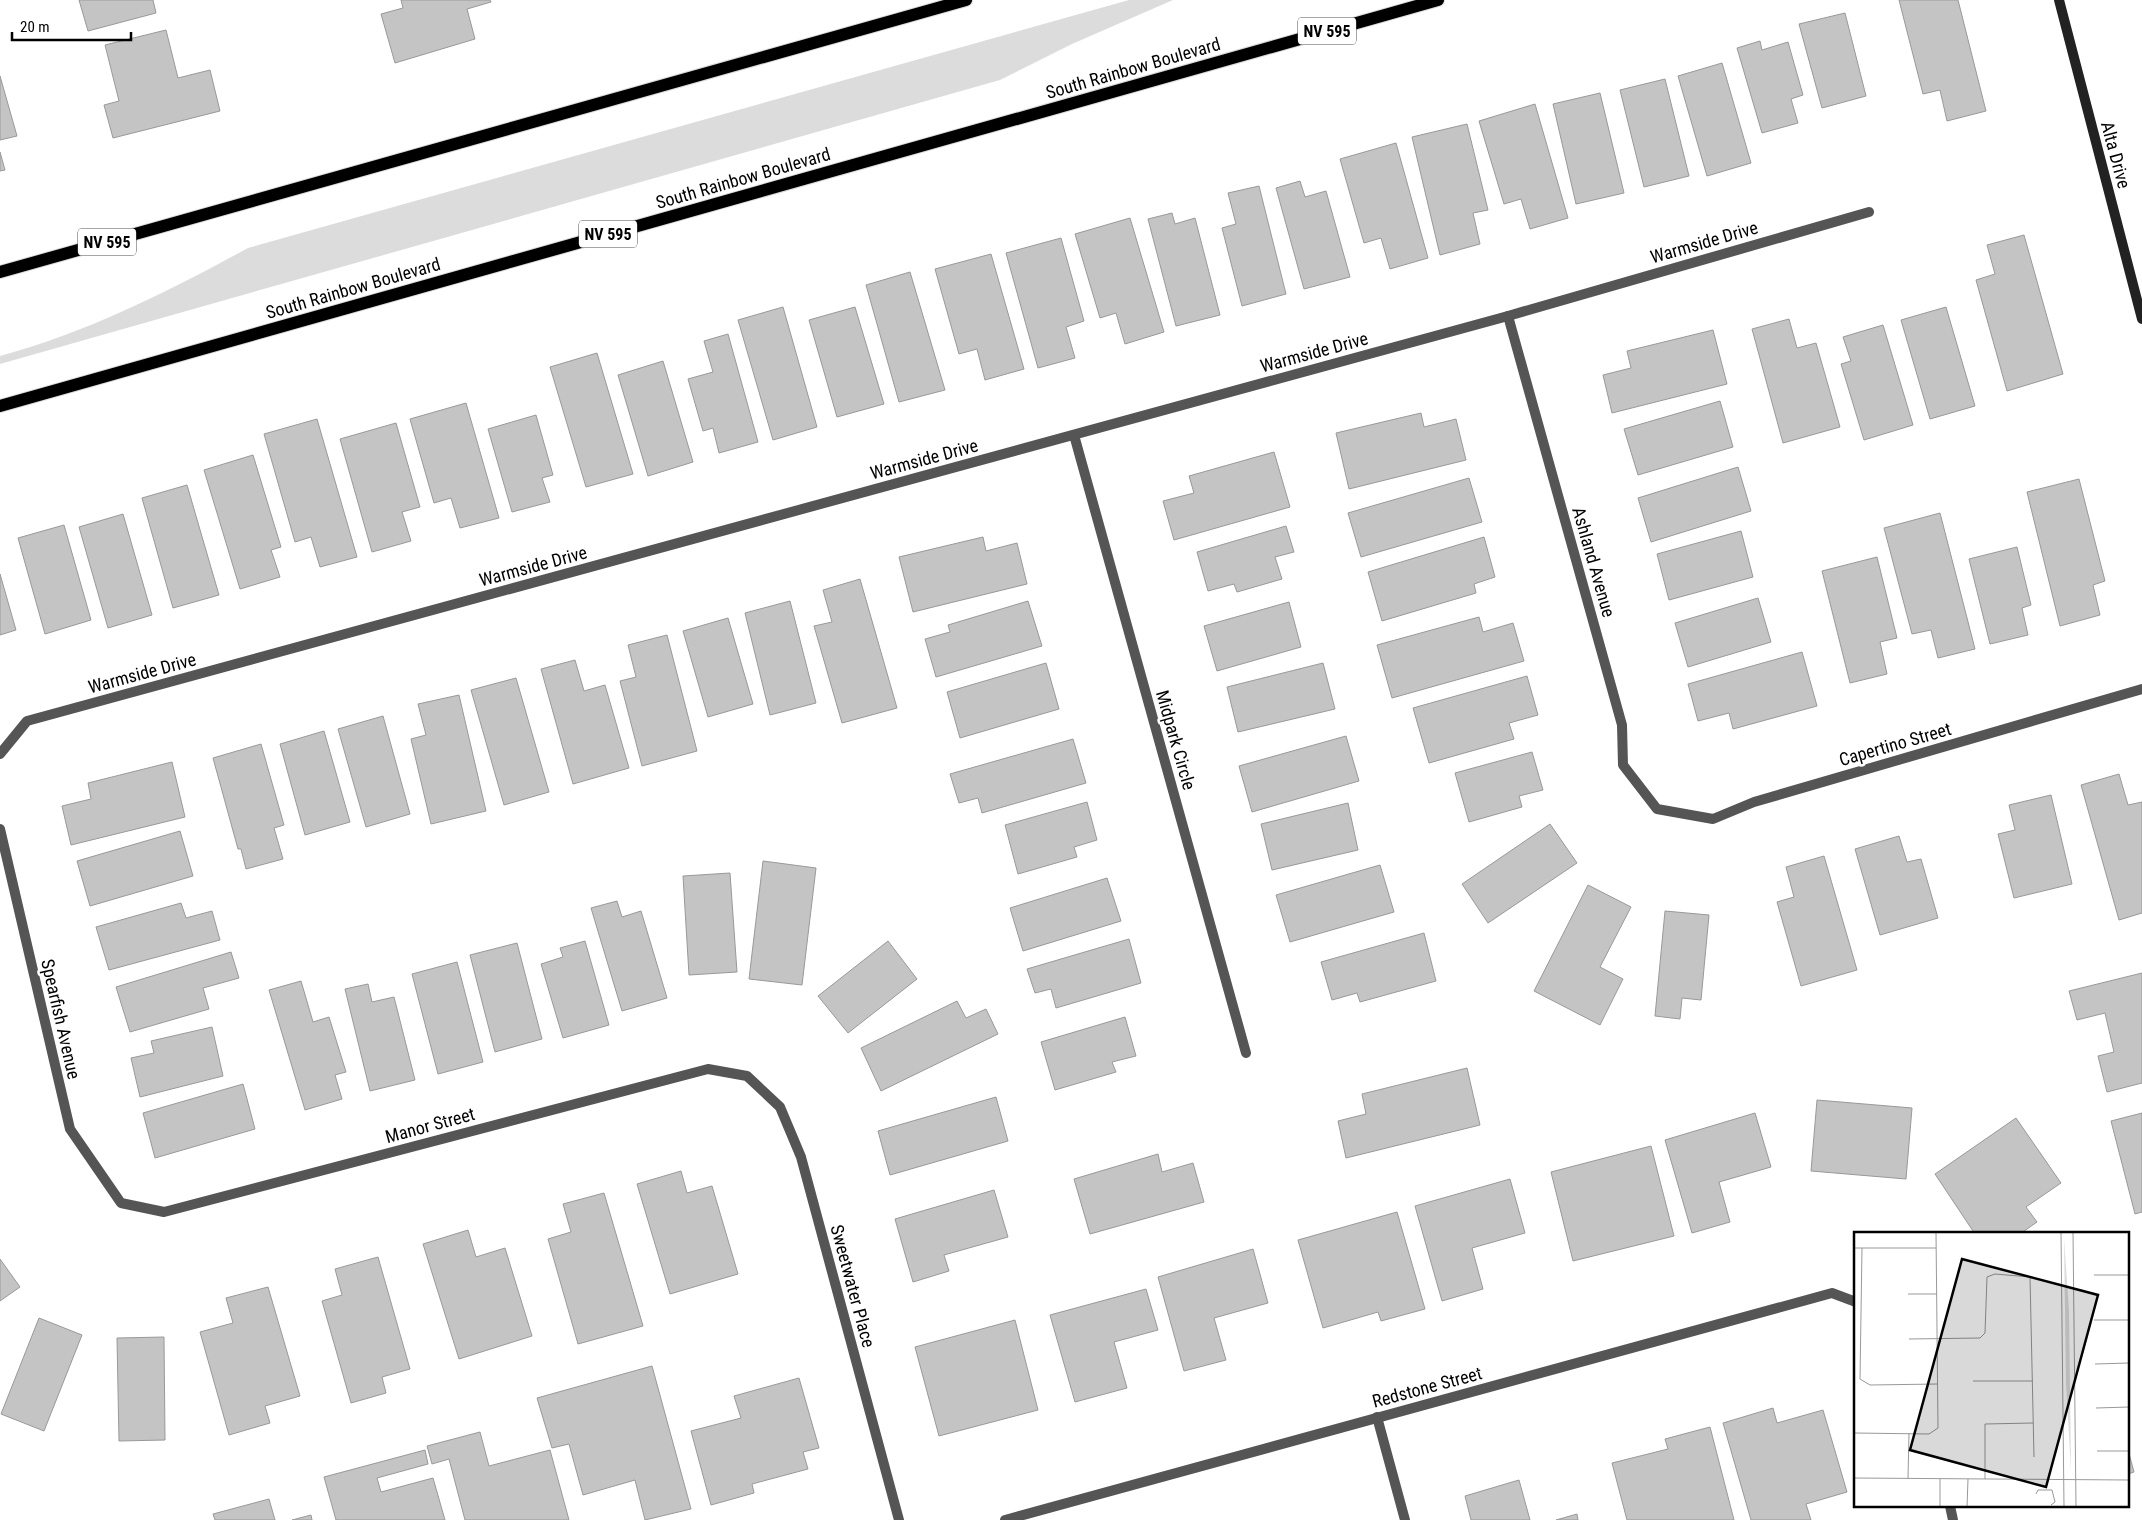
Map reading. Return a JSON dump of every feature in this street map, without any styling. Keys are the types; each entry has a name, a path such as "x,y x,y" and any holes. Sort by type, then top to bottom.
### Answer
{"main road":[{"name":"NV 595","path":"0,272 966,0"},
{"name":"South Rainbow Boulevard","path":"0,406 1438,0"},
{"name":"Alta Drive","path":"2059,0 2142,319"}],"street":[{"name":"Warmside Drive","path":"0,754 27,721 1508,316 1869,212"},
{"name":"Ashland Avenue","path":"1508,316 1622,725 1623,765 1657,809"},
{"name":"Midpark Circle","path":"1074,435 1246,1053"},
{"name":"Capertino Street","path":"1657,809 1713,819 1754,802 2142,689"},
{"name":"Spearfish Avenue","path":"0,829 70,1129 121,1203"},
{"name":"Manor Street","path":"121,1203 164,1212 708,1069 747,1076"},
{"name":"Sweetwater Place","path":"747,1076 780,1107 801,1157 900,1520"},
{"name":"Redstone Street","path":"1006,1520 1832,1293 1854,1301"},
{"path":"1377,1418 1405,1520"}],"shaded area":[{"path":"1129,0 1173,0 1072,44 1000,80 0,364 0,356 64,335 127,310 248,248"}],"building":[{"path":"79,0 153,0 156,13 88,31"},
{"path":"401,0 490,0 491,2 467,9 475,39 395,63 381,14 403,8"},
{"path":"1899,0 1958,0 1986,111 1947,121 1940,90 1923,94"},
{"path":"1845,13 1866,96 1822,108 1799,24"},
{"path":"166,30 178,78 210,70 220,111 113,138 104,105 119,101 105,45"},
{"path":"1760,41 1762,50 1788,42 1803,95 1791,99 1798,123 1762,133 1737,48"},
{"path":"1722,63 1751,163 1707,176 1678,76"},
{"path":"0,76 17,136 0,140"},
{"path":"1665,79 1689,176 1644,187 1620,90"},
{"path":"1600,93 1624,193 1576,204 1553,104"},
{"path":"1535,104 1568,218 1530,229 1521,199 1504,204 1479,121"},
{"path":"1467,124 1488,210 1473,213 1480,244 1440,255 1412,137"},
{"path":"1396,143 1428,258 1390,269 1381,238 1364,243 1340,159"},
{"path":"0,152 5,170 0,171"},
{"path":"1300,181 1305,197 1326,191 1350,277 1304,289 1276,188"},
{"path":"1259,186 1286,294 1242,306 1222,228 1236,224 1228,193"},
{"path":"1172,213 1175,224 1195,218 1220,315 1176,326 1148,219"},
{"path":"1130,218 1164,332 1125,344 1116,313 1100,318 1075,234"},
{"path":"2024,235 2063,374 2007,391 1976,280 1995,274 1987,245"},
{"path":"1061,238 1084,321 1066,327 1075,358 1038,368 1006,253"},
{"path":"991,254 1024,369 985,380 977,349 959,354 935,269"},
{"path":"910,272 945,390 899,402 866,285"},
{"path":"783,307 817,427 773,440 738,320"},
{"path":"855,307 884,404 837,417 809,320"},
{"path":"1946,307 1975,406 1930,419 1901,320"},
{"path":"1789,319 1797,348 1816,343 1840,427 1783,443 1752,329"},
{"path":"1883,325 1913,425 1864,440 1841,364 1851,361 1843,337"},
{"path":"1713,330 1727,384 1612,413 1603,375 1631,368 1627,351"},
{"path":"728,334 758,442 719,453 713,428 703,431 688,379 713,372 704,341"},
{"path":"597,353 633,474 586,487 550,367"},
{"path":"663,361 693,462 648,476 618,375"},
{"path":"1720,401 1733,447 1638,475 1624,429"},
{"path":"466,403 499,518 460,528 451,498 434,503 410,419"},
{"path":"1421,413 1424,427 1456,419 1466,460 1349,489 1336,433"},
{"path":"536,415 553,475 542,478 550,502 512,512 488,429"},
{"path":"317,419 357,557 320,567 311,537 295,542 264,434"},
{"path":"396,423 420,507 402,512 411,541 372,552 340,439"},
{"path":"1274,452 1290,507 1174,540 1163,501 1194,493 1189,476"},
{"path":"253,455 281,547 271,550 280,577 240,589 204,470"},
{"path":"1738,467 1751,511 1651,542 1638,498"},
{"path":"1469,478 1482,522 1361,557 1348,513"},
{"path":"2079,479 2105,581 2093,585 2100,615 2060,626 2027,492"},
{"path":"187,485 219,595 173,608 142,498"},
{"path":"1940,513 1975,649 1938,658 1931,630 1912,634 1884,528"},
{"path":"123,514 152,615 108,628 79,527"},
{"path":"64,525 91,620 45,634 18,538"},
{"path":"1286,526 1294,552 1275,557 1282,579 1237,592 1234,584 1208,591 1197,552"},
{"path":"1741,531 1753,577 1669,600 1657,554"},
{"path":"983,537 986,551 1017,543 1027,584 913,612 899,557"},
{"path":"1484,537 1495,577 1474,584 1476,593 1382,621 1368,572"},
{"path":"2017,547 2031,605 2022,608 2028,635 1990,644 1969,559"},
{"path":"1877,557 1897,638 1880,642 1887,674 1850,683 1822,571"},
{"path":"0,574 16,630 0,635"},
{"path":"860,579 897,708 842,723 814,626 832,622 823,590"},
{"path":"1758,598 1771,642 1688,667 1675,623"},
{"path":"790,601 816,703 770,715 745,613"},
{"path":"1028,601 1042,646 936,677 925,639 950,632 948,625"},
{"path":"1289,602 1301,647 1217,671 1204,626"},
{"path":"1479,617 1483,632 1513,623 1524,661 1392,698 1377,645"},
{"path":"728,618 753,704 708,717 683,631"},
{"path":"667,635 697,751 642,766 620,681 636,677 628,645"},
{"path":"1802,652 1817,706 1733,729 1729,713 1698,721 1688,684"},
{"path":"575,660 584,691 605,685 629,768 573,784 541,669"},
{"path":"1046,663 1059,709 960,738 947,692"},
{"path":"1323,663 1335,709 1238,732 1227,687"},
{"path":"1527,676 1538,715 1509,723 1514,739 1429,763 1413,708"},
{"path":"516,678 549,792 504,805 471,690"},
{"path":"459,695 486,811 431,824 411,739 426,735 418,704"},
{"path":"383,716 410,814 366,827 338,729"},
{"path":"324,731 350,822 305,835 280,744"},
{"path":"1346,736 1359,781 1252,812 1239,766"},
{"path":"1073,739 1086,783 982,813 978,798 959,803 950,774"},
{"path":"261,744 284,825 274,828 283,859 246,869 241,849 238,849 213,758"},
{"path":"1532,752 1543,790 1519,796 1522,807 1469,822 1455,773"},
{"path":"172,762 185,817 71,845 62,806 91,799 88,783"},
{"path":"2119,774 2128,805 2142,802 2142,913 2119,920 2081,785"},
{"path":"2051,795 2072,884 2014,898 1998,834 2015,830 2009,805"},
{"path":"1087,802 1097,840 1074,847 1077,857 1018,874 1005,825"},
{"path":"1348,803 1358,850 1272,870 1261,824"},
{"path":"1550,824 1577,863 1488,923 1462,884"},
{"path":"180,831 193,876 90,906 77,861"},
{"path":"1899,836 1907,862 1921,859 1938,918 1880,935 1855,849"},
{"path":"1824,856 1857,970 1801,986 1777,902 1794,897 1786,867"},
{"path":"763,861 816,868 802,985 749,979"},
{"path":"1380,865 1394,912 1290,942 1276,895"},
{"path":"730,873 737,972 689,975 683,876"},
{"path":"1107,878 1121,921 1023,951 1010,908"},
{"path":"1588,885 1631,907 1600,967 1623,979 1600,1025 1534,991"},
{"path":"617,901 622,917 641,911 667,998 622,1011 591,908"},
{"path":"181,903 186,918 212,911 220,940 109,970 96,927"},
{"path":"1665,911 1709,915 1701,1000 1682,998 1680,1019 1655,1016"},
{"path":"1424,933 1436,981 1360,1002 1357,993 1332,1000 1321,962"},
{"path":"1129,939 1141,983 1056,1008 1051,989 1035,993 1027,969"},
{"path":"585,941 609,1025 563,1038 541,964 563,957 560,948"},
{"path":"888,941 917,979 848,1033 818,996"},
{"path":"517,943 542,1039 495,1052 470,955"},
{"path":"231,952 239,978 203,988 209,1009 130,1032 116,987"},
{"path":"457,962 483,1062 438,1074 412,974"},
{"path":"2142,973 2142,1083 2107,1092 2098,1056 2114,1052 2105,1013 2077,1020 2069,991"},
{"path":"301,981 313,1022 329,1017 346,1072 335,1075 342,1099 305,1110 269,990"},
{"path":"368,984 372,1002 394,997 415,1080 370,1091 345,989"},
{"path":"957,1001 966,1018 986,1009 998,1034 881,1091 861,1048"},
{"path":"1125,1017 1136,1056 1112,1062 1116,1072 1055,1090 1041,1042"},
{"path":"212,1027 223,1076 140,1097 131,1058 154,1053 151,1041"},
{"path":"1467,1068 1480,1125 1346,1158 1338,1121 1366,1114 1362,1094"},
{"path":"243,1084 255,1129 155,1158 143,1113"},
{"path":"996,1097 1008,1141 890,1175 878,1131"},
{"path":"1817,1100 1912,1108 1906,1179 1811,1171"},
{"path":"1755,1113 1771,1167 1719,1182 1730,1222 1692,1233 1665,1140"},
{"path":"2142,1113 2142,1212 2135,1214 2111,1121"},
{"path":"2016,1118 2061,1183 2026,1207 2037,1222 2023,1232 1974,1232 1935,1174"},
{"path":"1651,1146 1674,1236 1573,1261 1551,1172"},
{"path":"1158,1154 1162,1172 1193,1163 1204,1202 1090,1234 1074,1179"},
{"path":"681,1171 687,1193 712,1186 738,1274 670,1294 637,1184"},
{"path":"1510,1179 1525,1233 1472,1248 1483,1289 1442,1301 1415,1206"},
{"path":"994,1190 1008,1237 944,1255 949,1271 913,1282 895,1219"},
{"path":"604,1193 643,1326 578,1344 548,1239 571,1232 563,1204"},
{"path":"1397,1212 1425,1309 1381,1321 1378,1312 1323,1328 1298,1240"},
{"path":"468,1230 476,1257 505,1248 532,1336 459,1359 423,1244"},
{"path":"1253,1249 1268,1303 1214,1318 1226,1360 1184,1371 1158,1277"},
{"path":"378,1257 410,1369 382,1377 386,1393 351,1403 322,1301 342,1295 335,1269"},
{"path":"0,1259 20,1287 0,1301"},
{"path":"268,1287 300,1396 265,1406 270,1423 229,1435 200,1332 233,1323 226,1298"},
{"path":"1146,1289 1158,1330 1114,1342 1127,1388 1075,1402 1050,1315"},
{"path":"39,1318 82,1335 44,1431 1,1414"},
{"path":"1015,1320 1038,1410 939,1436 915,1347"},
{"path":"164,1337 165,1440 119,1441 117,1338"},
{"path":"652,1366 691,1509 645,1520 635,1480 583,1495 569,1444 552,1448 537,1398"},
{"path":"799,1378 819,1448 803,1452 808,1469 752,1484 754,1493 711,1505 691,1431 741,1418 734,1396"},
{"path":"1773,1408 1777,1423 1823,1410 1847,1492 1806,1504 1811,1520 1751,1520 1723,1423"},
{"path":"1710,1427 1734,1520 1627,1520 1612,1463 1668,1449 1665,1439"},
{"path":"480,1432 489,1466 550,1450 569,1520 465,1520 449,1459 432,1464 427,1446"},
{"path":"425,1450 428,1464 377,1478 381,1492 433,1478 445,1520 336,1520 324,1477"},
{"path":"2130,1457 2134,1472 2130,1473"},
{"path":"1519,1480 1530,1520 1471,1520 1465,1496"},
{"path":"269,1499 275,1520 215,1520 213,1514"},
{"path":"1577,1514 1578,1520 1556,1520"},
{"path":"311,1515 312,1520 292,1520"}]}
